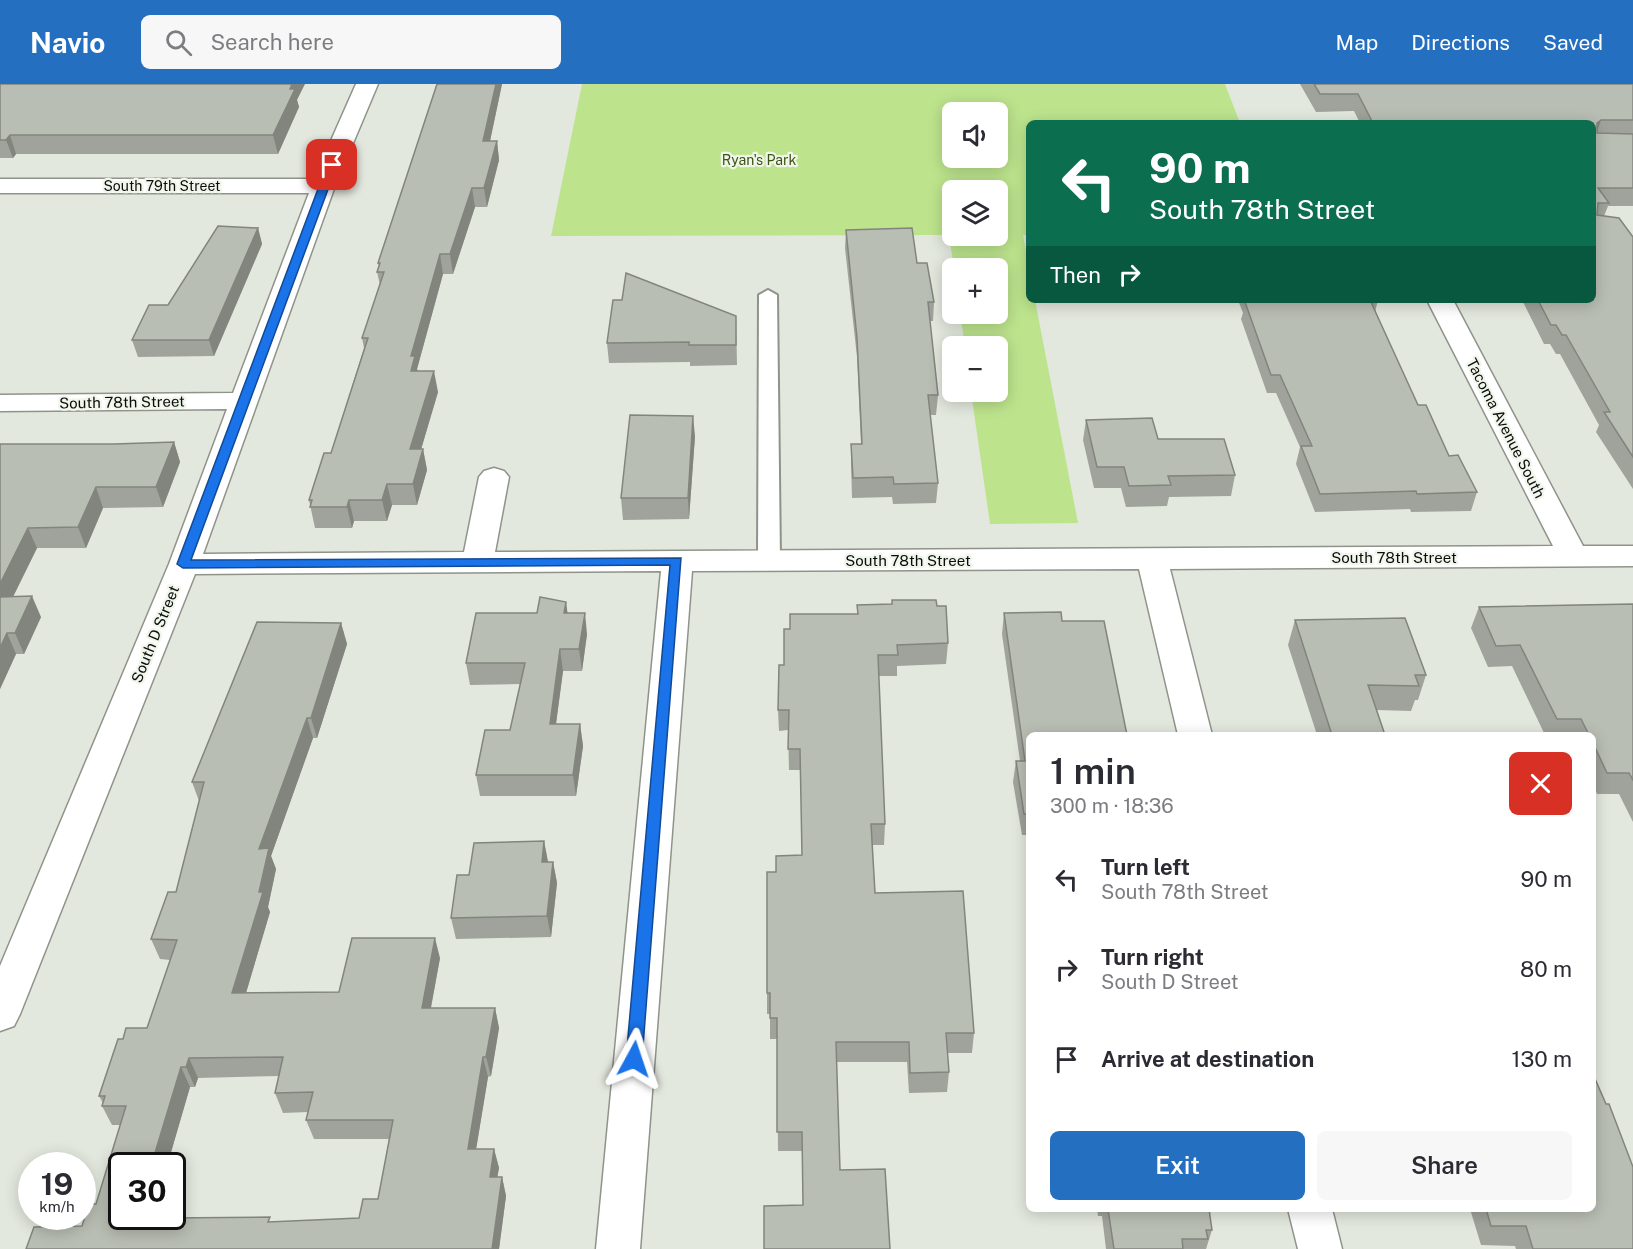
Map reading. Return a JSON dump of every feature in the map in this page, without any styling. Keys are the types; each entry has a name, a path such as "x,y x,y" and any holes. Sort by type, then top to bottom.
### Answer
{"street":[{"name":"South D Street","path":"0,1014 183,564 323,186 367,84"},
{"name":"South 79th Street","path":"0,186 323,186"},
{"name":"Tacoma Avenue South","path":"1442,303 1573,556"},
{"name":"South 78th Street","path":"0,403 245,401"},
{"path":"478,562 494,477"},
{"name":"South 78th Street","path":"183,564 1633,556"},
{"path":"1152,559 1194,732"},
{"path":"618,1249 677,561"},
{"path":"1311,1212 1320,1249"}],"lane":[{"path":"768,295 769,561"}],"green space":[{"name":"Ryan's Park","path":"582,84 1225,84 1239,120 1026,120 1026,235 1023,235 1026,252 1026,303 1036,303 1078,523 990,524 972,402 1008,402 1008,336 963,336 962,324 1008,324 1008,258 952,258 951,246 1008,246 1008,180 942,180 942,235 551,236"}],"building":[{"path":"0,84 292,84 290,89 295,89 273,135 10,135 6,140 0,140"},
{"path":"437,84 496,84 483,141 497,141 484,188 472,188 450,254 440,254 411,356 415,356 411,371 434,371 410,449 423,449 413,484 387,484 382,500 349,500 347,507 310,507 312,500 309,500 324,453 331,453 368,338 362,338 384,272 377,272 380,263 378,263"},
{"path":"1314,84 1633,84 1633,120 1601,120 1597,123 1597,133 1633,134 1633,188 1598,188 1609,203 1598,203 1597,215 1619,218 1633,237 1633,457 1604,412 1610,412 1566,335 1562,335 1556,325 1551,325 1540,303 1596,303 1596,120 1371,120 1358,94 1320,94"},
{"path":"218,226 258,228 209,340 132,340 149,305 168,305"},
{"path":"912,228 917,263 927,263 934,302 928,302 938,395 928,395 938,483 894,484 893,477 853,478 851,444 862,444 857,338 846,230"},
{"path":"626,273 736,316 736,345 689,345 689,342 607,343 613,300 622,300"},
{"path":"1245,303 1371,303 1418,405 1426,405 1449,456 1458,455 1477,492 1320,494 1301,446 1312,446 1280,375 1271,375"},
{"path":"630,415 693,416 688,498 621,498"},
{"path":"1152,418 1158,439 1224,439 1235,475 1168,476 1171,485 1129,486 1124,467 1097,467 1086,420"},
{"path":"174,442 156,487 96,487 78,527 28,528 0,584 0,444"},
{"path":"32,596 15,633 7,633 0,648 0,597"},
{"path":"540,597 566,602 564,613 585,613 579,649 560,649 550,724 580,724 573,775 476,775 485,730 510,730 525,663 466,663 476,613 537,613"},
{"path":"892,600 936,600 937,606 946,606 948,643 897,645 898,655 878,655 885,824 871,824 875,893 963,891 974,1033 946,1033 949,1072 910,1073 909,1042 836,1042 840,1170 885,1169 890,1249 764,1249 764,1206 803,1205 802,1132 777,1132 777,1018 770,1018 770,993 767,993 767,872 776,872 776,856 802,855 800,749 788,749 789,710 778,710 779,665 784,665 784,629 790,629 790,614 858,614 857,605 892,604"},
{"path":"1633,604 1633,780 1629,773 1607,773 1596,749 1596,732 1588,732 1581,719 1557,719 1520,645 1496,646 1479,607"},
{"path":"1061,612 1062,621 1104,621 1126,732 1026,732 1026,814 1024,814 1016,761 1025,761 1004,613"},
{"path":"1405,618 1426,675 1415,675 1419,686 1368,685 1384,732 1331,732 1295,620"},
{"path":"257,622 341,623 311,718 307,718 259,849 269,848 259,892 263,892 232,993 339,992 352,938 435,938 422,1008 495,1008 486,1057 483,1057 468,1149 494,1149 490,1177 502,1177 492,1249 26,1249 33,1230 96,1230 96,1204 108,1165 108,1230 186,1230 186,1218 270,1217 268,1222 359,1218 363,1199 378,1199 393,1120 306,1120 313,1092 275,1093 283,1057 189,1058 186,1067 181,1067 155,1152 112,1152 126,1106 102,1106 105,1096 99,1096 118,1039 123,1039 126,1028 147,1028 177,940 151,939 168,892 176,892 204,782 192,782"},
{"path":"544,841 542,862 553,862 547,916 451,918 457,875 469,875 474,843"},
{"path":"1596,1081 1606,1104 1609,1104 1633,1167 1633,1249 1533,1249 1526,1226 1491,1226 1487,1212 1596,1212"},
{"path":"1108,1212 1209,1212 1212,1230 1206,1230 1208,1239 1182,1239 1183,1249 1114,1249"}],"route":[{"path":"332,165 183,564 677,561 634,1059"}]}
